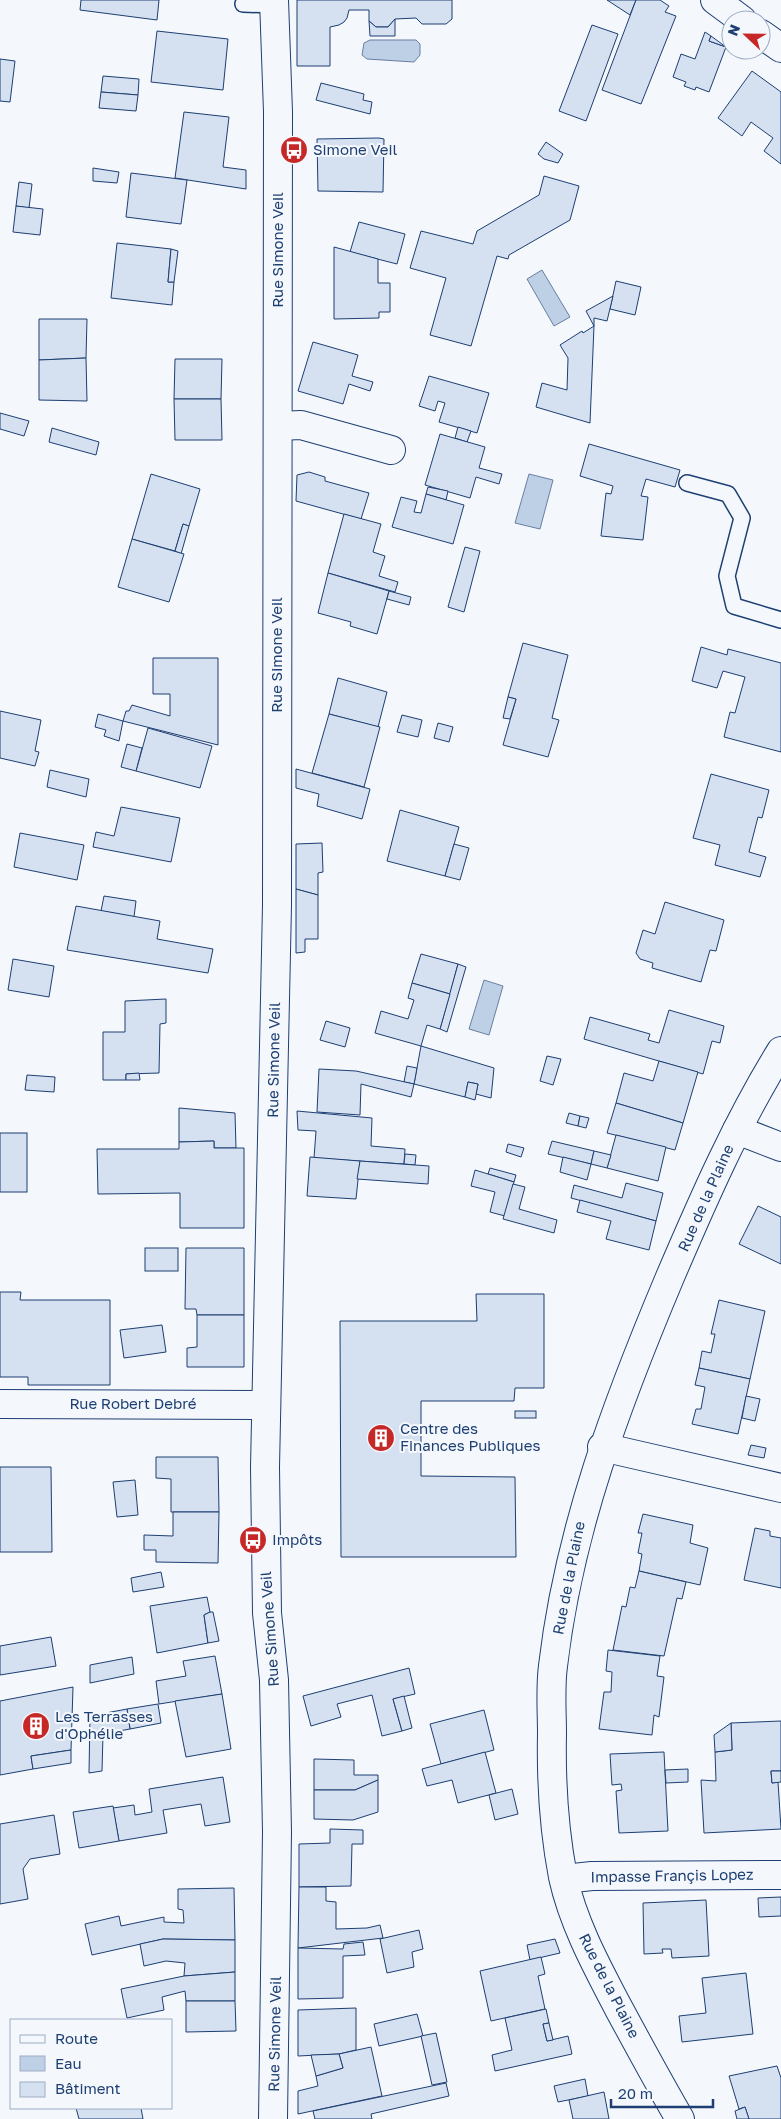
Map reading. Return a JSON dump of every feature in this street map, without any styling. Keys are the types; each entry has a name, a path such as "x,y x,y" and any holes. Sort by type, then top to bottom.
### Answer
{"main road":[{"path":"715,0 728,10"},
{"name":"Rue Simone Veil","path":"274,3 278,106 277,904 266,1405 267,1613 274,1680 278,1832 274,2119"},
{"path":"278,426 302,425 391,450"},
{"name":"Rue de la Plaine","path":"680,2119 599,1972 580,1930 564,1879 553,1807 551,1765 552,1668 566,1582 581,1518 602,1447 645,1336 686,1241 737,1130 781,1051"},
{"path":"737,1130 781,1147"},
{"name":"Rue Robert Debré","path":"0,1404 266,1405"},
{"path":"602,1447 781,1488"},
{"name":"Impasse Françis Lopez","path":"564,1879 592,1876 781,1875"}],"lane":[{"path":"243,4 274,3"},
{"path":"687,483 728,494 742,518 727,576 734,606 781,620"}],"water":[{"path":"370,40 416,40 420,44 420,55 414,62 367,59 362,55 364,43"},
{"path":"542,270 570,317 554,326 527,279"},
{"path":"529,474 553,480 540,529 515,523"},
{"path":"484,980 503,986 489,1035 469,1029"}],"building":[{"path":"81,0 159,0 157,20 80,10"},
{"path":"297,0 452,0 452,19 446,24 422,24 416,18 395,19 388,27 376,27 369,21 369,10 349,10 344,22 330,27 330,66 297,66"},
{"path":"607,0 636,0 630,15"},
{"path":"636,0 660,0 669,6 665,12 676,16 641,104 602,90"},
{"path":"395,19 395,36 370,36 369,21 376,27 388,27"},
{"path":"592,25 618,34 586,121 559,111"},
{"path":"157,31 228,39 223,90 151,82"},
{"path":"705,32 711,36 709,41 721,45 721,60 709,92 696,87 695,90 684,86 686,82 673,77 681,54 695,59"},
{"path":"711,36 721,45 709,41"},
{"path":"0,59 15,61 10,102 0,101"},
{"path":"752,71 781,92 781,164 764,151 773,138 751,122 742,136 718,118"},
{"path":"103,76 139,79 138,95 101,92"},
{"path":"321,83 364,94 363,100 372,102 370,114 316,100"},
{"path":"101,92 138,95 136,111 99,108"},
{"path":"184,112 229,117 223,167 246,170 246,189 175,178"},
{"path":"317,139 384,139 383,192 318,191"},
{"path":"546,142 563,154 558,163 544,159 538,154"},
{"path":"93,168 119,172 117,183 93,181"},
{"path":"131,173 187,180 181,224 126,217"},
{"path":"544,176 579,186 570,220 509,255 508,259 497,256 471,346 430,335 446,278 410,268 421,231 473,244 477,231 539,195"},
{"path":"19,182 32,184 29,208 16,206"},
{"path":"16,206 43,209 40,235 13,232"},
{"path":"359,222 405,234 397,264 350,252"},
{"path":"117,243 171,249 168,282 174,282 172,305 111,298"},
{"path":"334,247 378,259 378,283 390,283 390,312 379,312 379,318 334,319"},
{"path":"171,249 178,251 174,282 168,282"},
{"path":"616,281 641,287 635,315 610,309"},
{"path":"613,296 607,321 594,318 594,326 586,311"},
{"path":"39,319 87,319 86,358 39,360"},
{"path":"594,326 590,423 536,407 542,383 567,390 568,358 560,345"},
{"path":"313,342 358,355 352,376 373,382 370,391 349,384 343,404 298,391"},
{"path":"86,358 87,401 39,400 39,360"},
{"path":"175,359 222,359 221,399 174,399"},
{"path":"429,376 489,393 477,433 439,422 445,403 438,401 435,411 419,406"},
{"path":"174,399 221,399 222,440 175,440"},
{"path":"0,413 29,421 24,436 0,429"},
{"path":"458,427 471,431 467,442 455,438"},
{"path":"52,428 99,442 96,455 49,442"},
{"path":"440,434 485,447 479,468 502,474 499,484 476,477 470,498 425,485"},
{"path":"589,444 680,470 675,487 646,479 641,496 648,497 643,540 601,536 606,493 611,494 613,486 580,476"},
{"path":"309,472 325,477 325,481 369,493 361,519 296,501 297,475"},
{"path":"151,474 200,489 189,526 183,524 175,551 132,539"},
{"path":"428,487 448,491 446,500 426,494"},
{"path":"426,494 464,505 453,544 392,527 401,497 417,501 414,512 421,513"},
{"path":"344,514 381,524 373,552 385,556 379,576 398,582 395,592 328,573"},
{"path":"183,524 189,526 181,554 175,551"},
{"path":"132,539 184,554 169,602 118,587"},
{"path":"465,547 480,551 464,612 448,607"},
{"path":"328,573 389,591 377,634 350,626 351,622 318,613"},
{"path":"389,591 411,597 409,605 387,599"},
{"path":"523,643 568,655 552,718 559,720 548,757 503,745 516,699 508,697"},
{"path":"701,647 727,655 728,649 781,663 781,752 724,737 730,712 735,713 745,677 723,671 717,688 692,681"},
{"path":"153,658 218,658 218,745 123,721 126,711 129,711 132,705 170,716 170,694 153,694"},
{"path":"338,678 387,692 378,727 329,714"},
{"path":"508,697 516,699 510,719 503,718"},
{"path":"0,711 41,720 35,751 39,752 35,766 0,758"},
{"path":"98,714 123,721 119,741 104,736 106,730 95,727"},
{"path":"329,714 380,727 364,787 312,773"},
{"path":"402,715 422,720 418,737 397,732"},
{"path":"438,723 453,727 449,742 434,738"},
{"path":"148,728 212,746 200,788 136,771"},
{"path":"127,744 142,748 136,771 121,767"},
{"path":"296,769 370,789 362,819 317,806 319,794 296,788"},
{"path":"50,770 89,779 86,797 47,787"},
{"path":"711,774 769,790 762,818 758,817 749,852 766,857 760,877 715,865 720,845 693,838"},
{"path":"121,807 180,818 171,862 93,847 96,832 114,836"},
{"path":"400,810 459,827 445,876 387,861"},
{"path":"20,833 84,845 77,880 14,867"},
{"path":"322,843 323,872 318,873 318,895 296,889 296,844"},
{"path":"454,844 469,848 460,880 445,876"},
{"path":"296,889 318,895 318,939 305,939 305,952 296,953"},
{"path":"104,896 136,901 134,917 101,911"},
{"path":"665,902 724,920 716,951 710,950 701,982 652,968 653,963 640,959 636,953 643,930 655,934"},
{"path":"76,906 160,921 157,939 213,949 208,973 67,950"},
{"path":"421,954 458,964 450,994 412,983"},
{"path":"13,959 54,966 49,997 8,990"},
{"path":"458,964 466,967 447,1032 440,1029"},
{"path":"412,983 450,994 440,1029 427,1025 421,1046 375,1033 381,1011 408,1019 414,1000 408,998"},
{"path":"166,999 166,1023 160,1024 159,1073 126,1074 126,1080 103,1080 103,1032 125,1032 125,1001"},
{"path":"669,1010 724,1026 720,1043 712,1041 703,1074 584,1039 590,1017 650,1034 648,1040 659,1043"},
{"path":"326,1021 350,1028 345,1047 320,1040"},
{"path":"421,1046 494,1068 491,1098 476,1094 478,1084 468,1082 465,1097 414,1084"},
{"path":"547,1056 561,1059 553,1085 540,1081"},
{"path":"659,1061 698,1072 683,1123 616,1103 624,1073 653,1081"},
{"path":"407,1066 417,1068 414,1084 404,1082"},
{"path":"319,1069 356,1071 414,1084 411,1097 361,1084 360,1115 317,1112"},
{"path":"139,1073 140,1080 126,1080 126,1074"},
{"path":"27,1075 55,1077 54,1092 25,1090"},
{"path":"468,1082 478,1084 475,1100 465,1097"},
{"path":"616,1103 683,1123 675,1150 607,1133"},
{"path":"179,1108 235,1113 236,1148 214,1148 214,1141 179,1142"},
{"path":"297,1111 372,1118 371,1146 405,1149 404,1164 314,1158 316,1131 298,1130"},
{"path":"569,1113 580,1116 578,1126 566,1123"},
{"path":"580,1116 589,1118 586,1128 578,1126"},
{"path":"0,1133 27,1133 27,1192 0,1192"},
{"path":"616,1135 666,1147 658,1181 607,1168"},
{"path":"214,1141 214,1148 244,1148 244,1228 180,1228 180,1193 98,1194 97,1149 179,1149 179,1142"},
{"path":"552,1141 594,1151 591,1164 548,1154"},
{"path":"508,1144 524,1148 521,1157 506,1152"},
{"path":"594,1151 611,1155 607,1168 591,1164"},
{"path":"405,1154 416,1155 415,1165 404,1164"},
{"path":"310,1157 360,1161 356,1199 307,1196"},
{"path":"563,1157 591,1164 587,1180 560,1172"},
{"path":"360,1161 429,1166 428,1184 357,1179"},
{"path":"490,1168 516,1175 514,1182 488,1174"},
{"path":"475,1170 514,1182 505,1216 490,1212 495,1192 471,1186"},
{"path":"626,1183 663,1193 656,1221 571,1198 574,1185 622,1198"},
{"path":"513,1184 525,1187 519,1209 557,1220 554,1233 503,1219"},
{"path":"580,1200 656,1221 649,1250 606,1239 611,1221 577,1212"},
{"path":"758,1206 781,1217 781,1264 739,1244"},
{"path":"145,1248 178,1248 178,1271 145,1271"},
{"path":"186,1248 244,1248 244,1315 197,1315 196,1309 185,1309"},
{"path":"0,1292 21,1292 20,1300 110,1300 110,1385 28,1385 28,1377 0,1377"},
{"name":"Centre des Finances Publiques","path":"476,1294 544,1294 544,1388 515,1388 514,1401 421,1401 421,1476 515,1477 516,1557 341,1557 340,1321 477,1321"},
{"path":"719,1300 765,1311 750,1379 699,1368 702,1351 711,1353 715,1334 711,1334"},
{"path":"197,1315 244,1315 244,1367 187,1367 187,1348 197,1347"},
{"path":"162,1325 166,1352 124,1358 120,1330"},
{"path":"699,1368 750,1379 738,1434 692,1424 696,1409 701,1409 705,1387 695,1385"},
{"path":"746,1396 760,1399 755,1421 742,1418"},
{"path":"515,1411 536,1411 536,1418 515,1418"},
{"path":"751,1445 766,1448 764,1458 748,1455"},
{"path":"156,1457 218,1457 219,1512 171,1512 171,1479 156,1478"},
{"path":"0,1467 51,1467 52,1552 0,1552"},
{"path":"135,1480 138,1515 117,1517 113,1482"},
{"path":"173,1512 219,1512 218,1563 156,1562 156,1550 144,1550 144,1535 173,1536"},
{"path":"643,1514 693,1525 690,1543 708,1548 700,1585 639,1571 642,1554 638,1553 642,1533 638,1533"},
{"path":"755,1528 770,1531 770,1536 781,1538 781,1588 744,1580"},
{"path":"639,1571 686,1582 682,1599 677,1598 664,1656 613,1650 622,1606 626,1607 630,1587 635,1588"},
{"path":"161,1572 164,1587 133,1592 131,1578"},
{"path":"207,1597 210,1612 204,1615 208,1643 157,1653 150,1606"},
{"path":"213,1612 219,1641 208,1643 204,1615"},
{"path":"51,1637 56,1666 0,1675 0,1646"},
{"path":"608,1650 660,1656 657,1676 664,1677 659,1717 654,1715 652,1735 599,1729 604,1692 611,1692 612,1672 606,1671"},
{"path":"215,1656 222,1694 159,1704 156,1681 186,1676 183,1661"},
{"path":"132,1657 134,1674 90,1683 90,1665"},
{"path":"409,1668 415,1694 393,1699 402,1731 382,1736 372,1695 337,1704 341,1717 311,1726 303,1696"},
{"name":"Les Terrasses d'Ophélie","path":"73,1687 71,1750 31,1756 33,1769 0,1775 0,1701"},
{"path":"222,1694 231,1749 186,1757 175,1701"},
{"path":"404,1696 412,1728 402,1731 393,1699"},
{"path":"158,1704 161,1723 130,1729 127,1709"},
{"path":"127,1709 130,1729 103,1734 102,1771 89,1773 90,1716"},
{"path":"484,1710 494,1750 441,1764 430,1724"},
{"path":"781,1721 781,1771 771,1771 772,1783 778,1782 781,1829 704,1833 701,1780 716,1781 715,1752 732,1750 731,1723"},
{"path":"731,1723 732,1750 715,1752 714,1735"},
{"path":"71,1750 71,1763 33,1769 31,1756"},
{"path":"485,1752 496,1793 458,1803 452,1780 427,1786 422,1769"},
{"path":"664,1752 668,1831 619,1833 616,1791 622,1790 621,1784 612,1785 610,1754"},
{"path":"314,1759 354,1760 354,1775 378,1775 378,1780 355,1790 314,1790"},
{"path":"688,1769 688,1782 666,1783 665,1770"},
{"path":"771,1771 781,1771 781,1782 772,1783"},
{"path":"223,1777 230,1822 205,1826 201,1804 163,1810 167,1833 119,1841 113,1808 134,1805 135,1815 152,1812 149,1789"},
{"path":"378,1780 378,1812 353,1820 314,1819 314,1790 355,1790"},
{"path":"512,1789 518,1814 495,1820 489,1795"},
{"path":"113,1806 119,1841 79,1848 73,1812"},
{"path":"54,1815 60,1854 30,1859 23,1869 28,1899 0,1904 0,1824"},
{"path":"330,1829 363,1830 363,1844 352,1844 351,1886 299,1887 299,1844 330,1843"},
{"path":"299,1887 326,1887 326,1901 336,1902 336,1929 367,1928 380,1925 383,1938 298,1948"},
{"path":"234,1888 235,1940 163,1939 92,1955 85,1924 119,1916 121,1926 164,1917 164,1922 184,1923 183,1910 178,1909 178,1889"},
{"path":"781,1897 781,1916 759,1917 758,1898"},
{"path":"706,1900 709,1956 672,1958 671,1949 662,1949 663,1953 644,1954 643,1903"},
{"path":"419,1930 423,1949 412,1952 414,1967 387,1973 380,1939"},
{"path":"163,1939 235,1940 235,1972 184,1976 185,1963 166,1961 144,1966 140,1944"},
{"path":"555,1939 560,1953 530,1960 527,1945"},
{"path":"363,1942 365,1955 343,1956 343,1998 298,1999 298,1948 343,1949 344,1944"},
{"path":"541,1957 545,1974 538,1976 545,2009 491,2021 480,1971"},
{"path":"235,1972 235,2001 186,2001 185,1991 162,1997 164,2010 127,2018 121,1989 184,1976"},
{"path":"746,1973 753,2034 682,2042 679,2016 706,2013 702,1978"},
{"path":"186,2001 235,2001 236,2031 186,2032"},
{"path":"356,2008 356,2050 339,2054 298,2056 298,2010"},
{"path":"546,2009 549,2023 543,2024 547,2041 568,2036 572,2054 495,2071 492,2055 512,2050 505,2018"},
{"path":"417,2014 423,2036 379,2046 374,2024"},
{"path":"549,2023 553,2040 547,2041 543,2024"},
{"path":"436,2033 447,2082 432,2085 421,2036"},
{"path":"371,2047 382,2096 298,2114 298,2091 318,2086 316,2076 343,2068 339,2054"},
{"path":"339,2054 343,2068 316,2076 311,2055"},
{"path":"777,2066 781,2078 781,2119 749,2119 745,2107 739,2109 729,2076"},
{"path":"585,2079 588,2096 558,2102 554,2086"},
{"path":"446,2083 449,2096 371,2114 372,2119 315,2119 313,2111"},
{"path":"604,2092 609,2119 573,2119 569,2100"},
{"path":"745,2107 749,2119 737,2119 735,2111"},
{"path":"76,2109 141,2109 143,2119 79,2119"}],"place":[{"name":"Simone Veil","path":"294,150"},
{"name":"Centre des Finances Publiques","path":"381,1438"},
{"name":"Impôts","path":"253,1540"},
{"name":"Les Terrasses d'Ophélie","path":"36,1726"}]}
